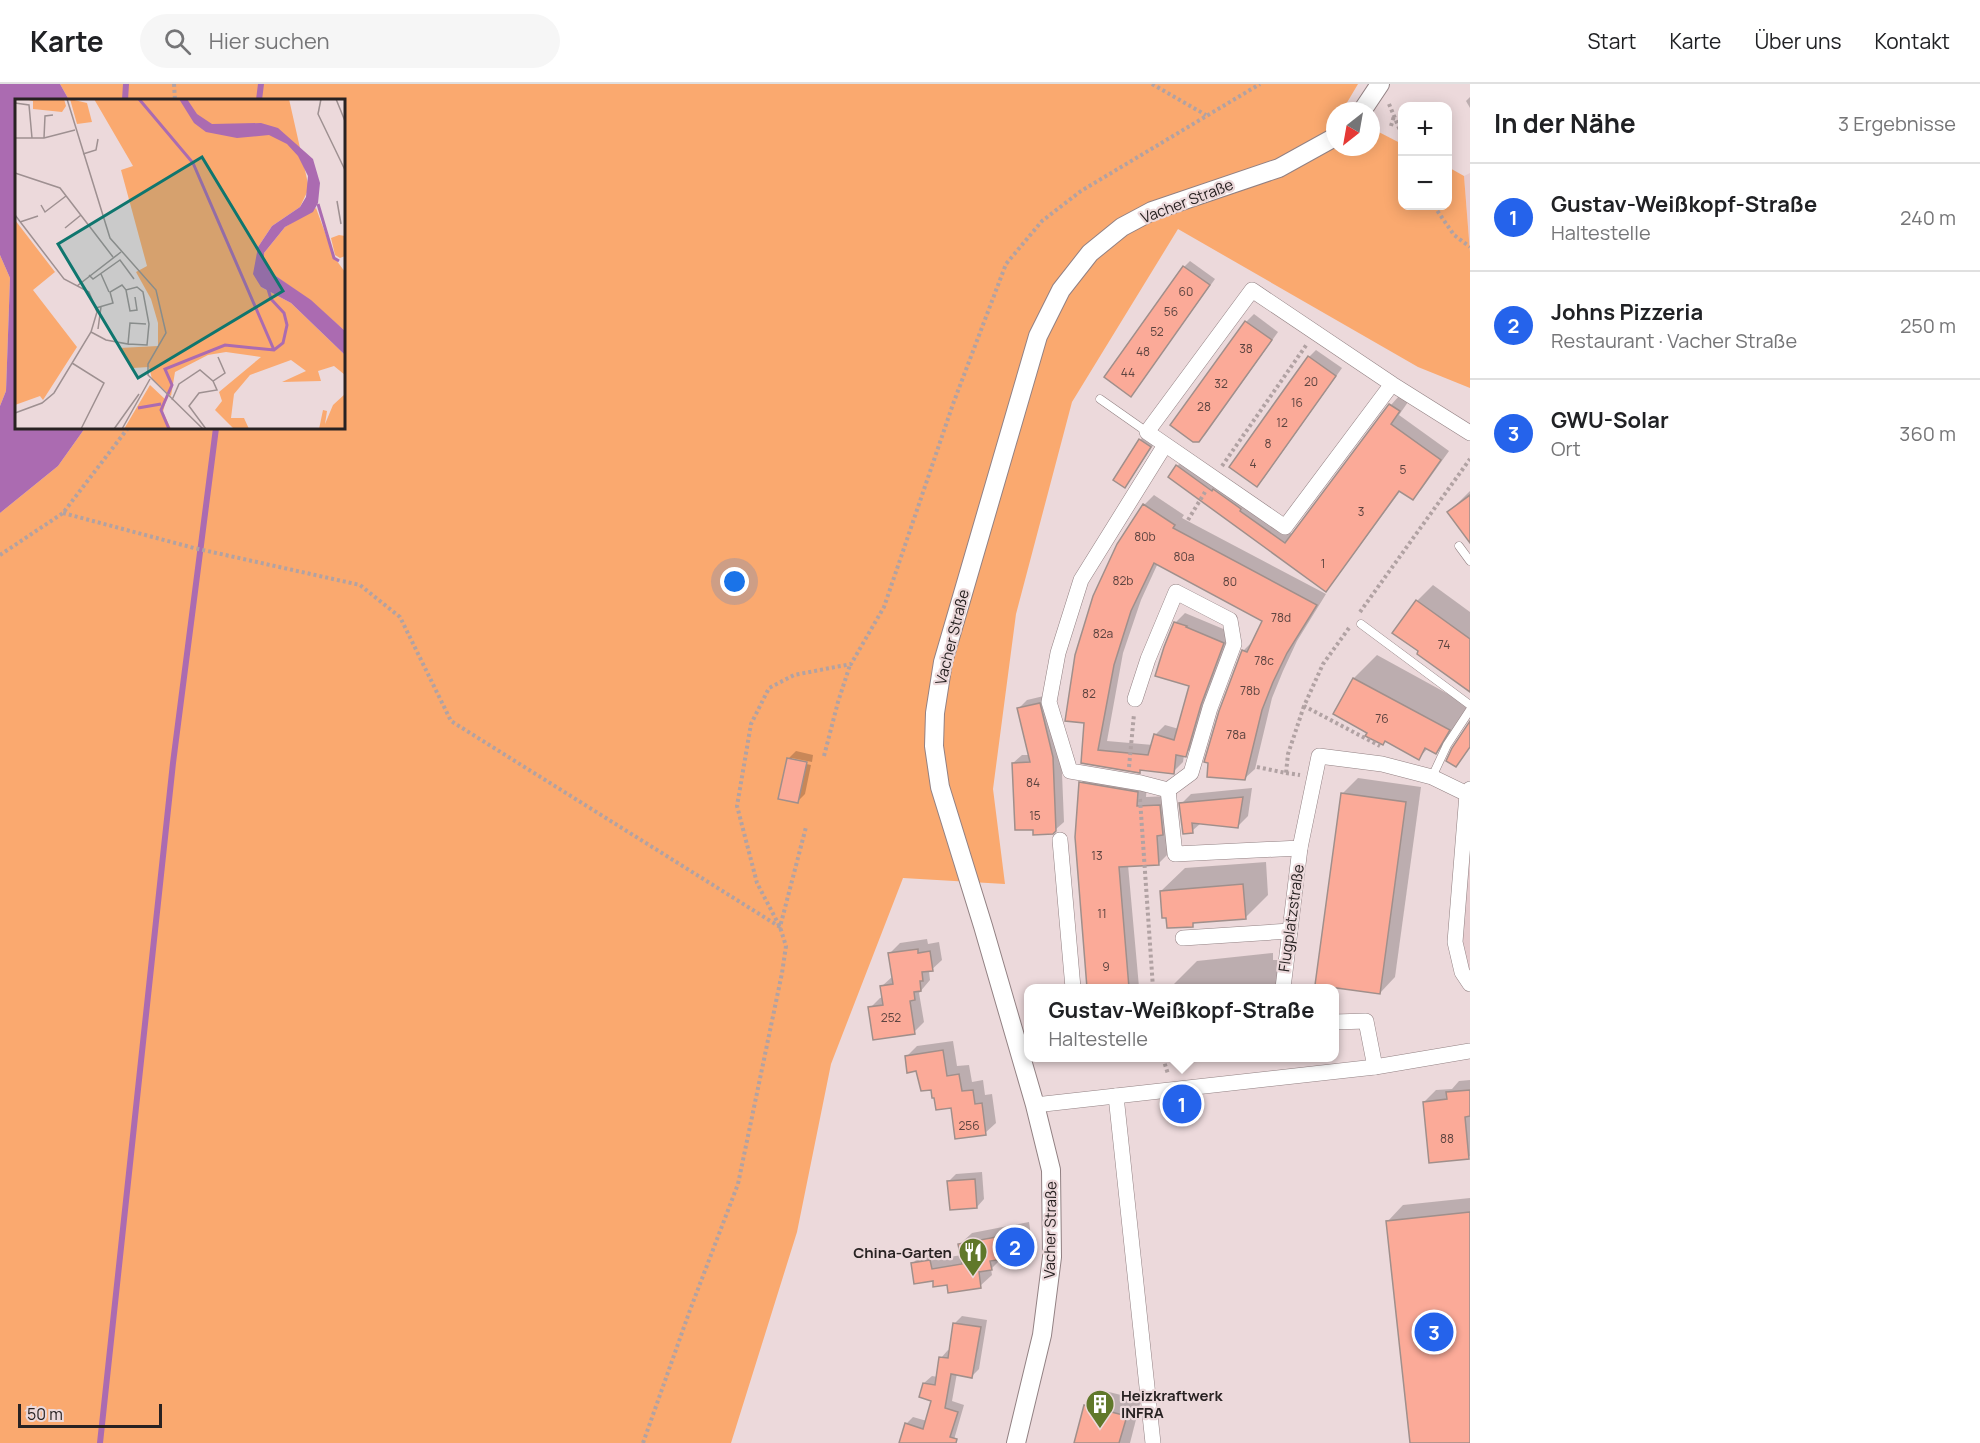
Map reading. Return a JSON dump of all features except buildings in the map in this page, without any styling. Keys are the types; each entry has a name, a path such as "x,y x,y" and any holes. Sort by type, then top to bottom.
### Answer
{"street":[{"path":"1370,102 1382,89"},
{"name":"Vacher Straße","path":"1016,1443 1042,1335 1052,1257 1051,1170 1035,1105 987,938 940,787 934,746 935,713 943,662 1038,336 1060,290 1090,253 1122,227 1152,211 1279,168 1326,142"},
{"path":"1392,384 1285,526 1147,432 1252,290 1392,384 1470,433"},
{"path":"1165,445 1081,580 1058,653 1049,702 1070,771 1168,790"},
{"path":"1136,699 1148,659 1176,592 1230,620 1234,644 1210,708 1191,773 1168,790"},
{"name":"Flugplatzstraße","path":"1283,984 1300,848 1319,756 1382,764 1432,777"},
{"path":"1432,777 1469,792 1455,942 1462,972 1470,984"},
{"path":"1168,790 1175,854 1300,848"},
{"path":"1060,840 1073,984"},
{"path":"1183,938 1290,931"},
{"path":"1339,1022 1366,1021 1375,1067"},
{"path":"1035,1105 1375,1067 1470,1051"},
{"path":"1116,1096 1153,1443"}],"lane":[{"path":"1100,399 1147,432"},
{"path":"1459,546 1470,561"},
{"path":"1361,624 1470,705"},
{"path":"1432,777 1446,746 1470,710"}],"path":[{"path":"1152,84 1206,115"},
{"path":"824,756 850,664 884,607 953,404 1006,264 1042,221 1081,191 1260,84"},
{"path":"1382,89 1398,126"},
{"path":"1391,126 1394,116"},
{"path":"1437,210 1454,235 1470,246"},
{"path":"1188,520 1213,479 1316,333"},
{"path":"0,555 63,513 127,429"},
{"path":"63,513 194,548 360,585 400,617 451,721 780,927"},
{"path":"643,1443 738,1184 782,973 786,946 780,927 757,884 737,806 750,724 770,688 794,675 850,664"},
{"path":"1136,699 1128,777 1141,783 1139,807 1153,984"},
{"path":"1257,767 1286,773 1288,754 1304,706"},
{"path":"780,927 806,827"}],"shaded area":[{"path":"0,84 60,84 68,99 15,99 15,429 84,429 58,466 0,513 0,406 6,391 10,278 0,255"},
{"path":"60,84 1358,84 1347,102 1326,102 1326,156 1380,156 1380,133 1398,142 1398,210 1452,210 1452,169 1464,176 1470,252 1470,388 1418,367 1178,229 1072,402 1016,614 993,789 1005,884 903,878 831,1064 797,1232 731,1443 0,1443 0,513 58,466 84,429 345,429 345,99 68,99"},
{"path":"1470,173 1470,252 1464,176"},
{"path":"0,255 10,278 6,391 0,406"},
{"path":"1470,789 1470,984 1455,942"}],"waterway":[{"path":"125,99 126,84"},
{"path":"259,99 261,84"},
{"path":"100,1443 173,763 216,429"}],"place":[{"name":"Gustav-Weißkopf-Straße","path":"1182,1104"},
{"name":"Johns Pizzeria","path":"1015,1247"},
{"name":"China-Garten","path":"973,1278"},
{"name":"GWU-Solar","path":"1434,1332"},
{"name":"Heizkraftwerk INFRA","path":"1100,1430"}]}
